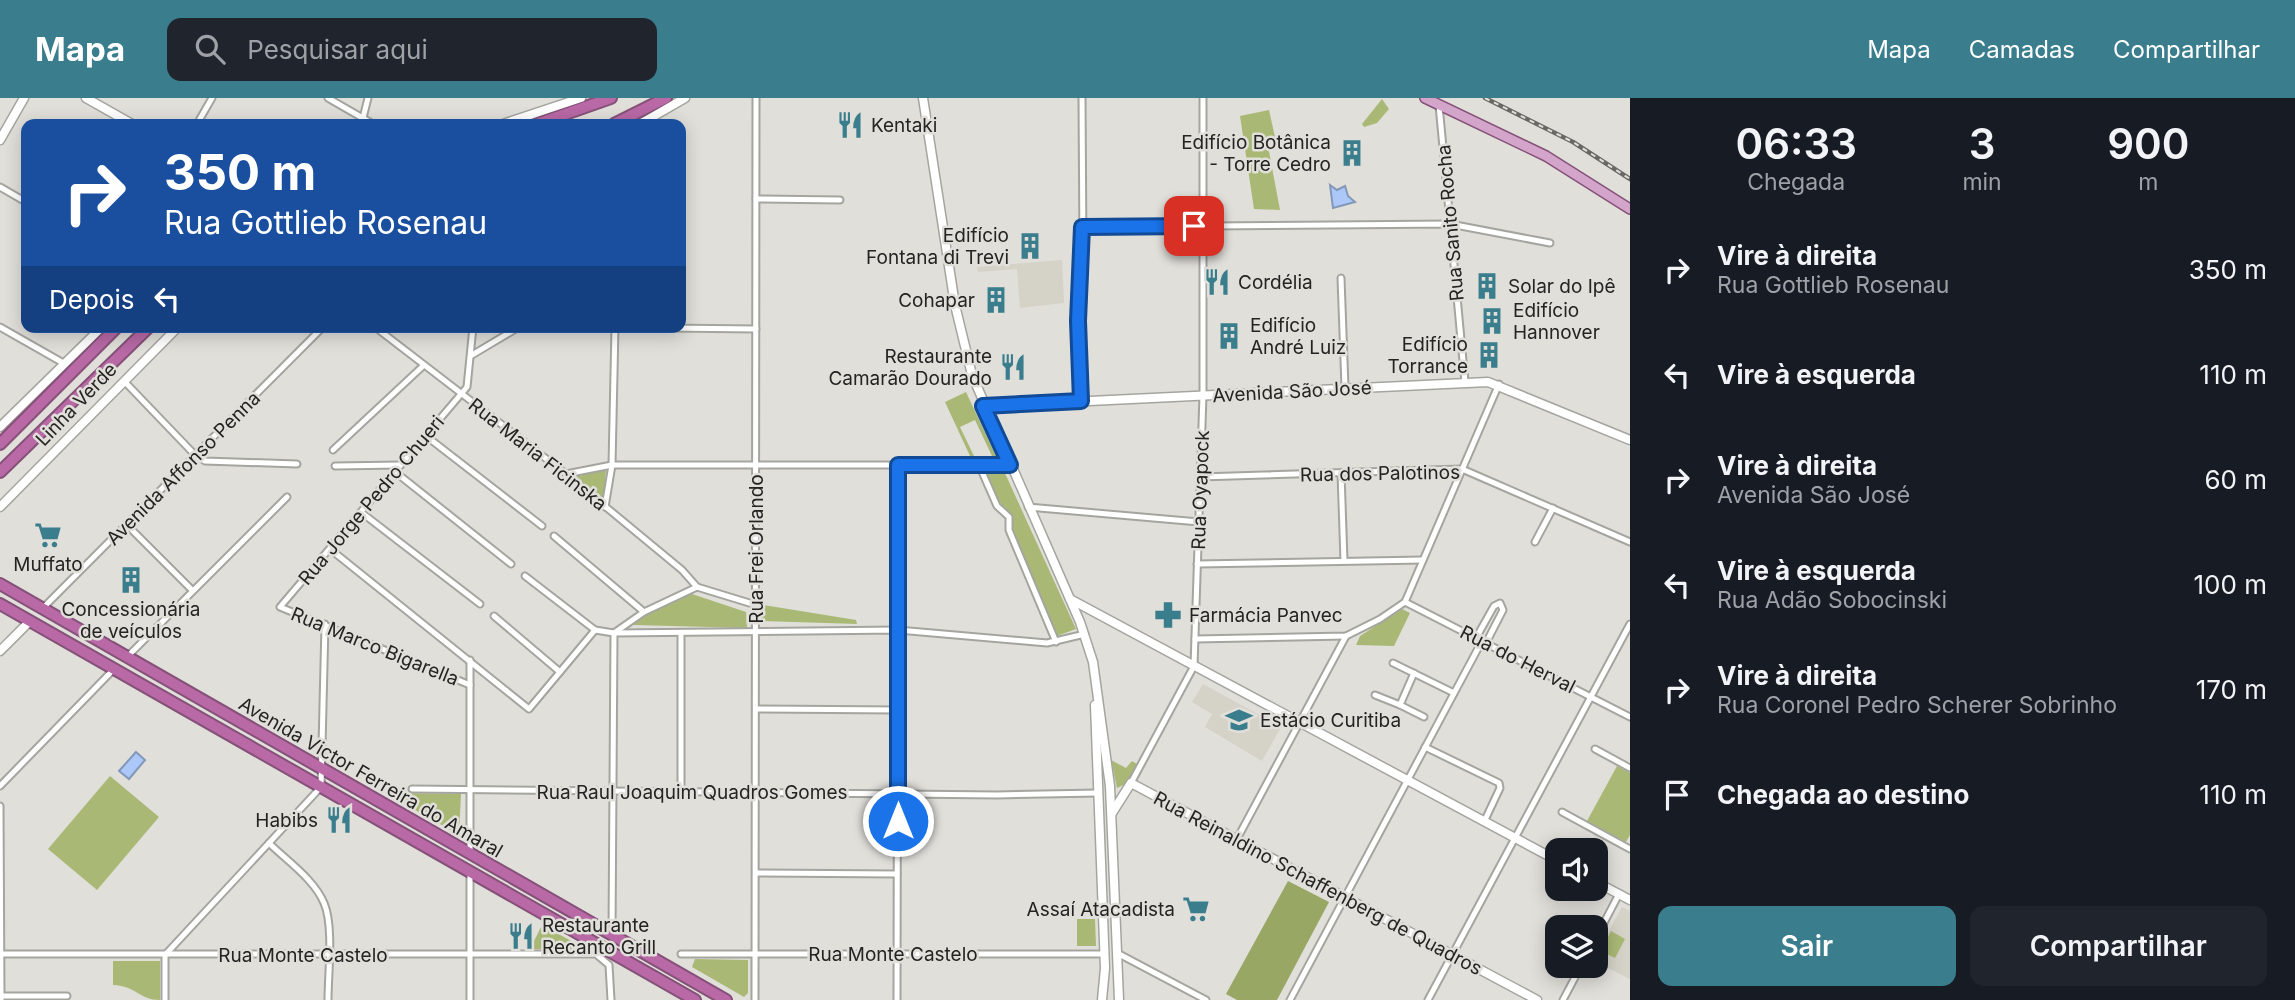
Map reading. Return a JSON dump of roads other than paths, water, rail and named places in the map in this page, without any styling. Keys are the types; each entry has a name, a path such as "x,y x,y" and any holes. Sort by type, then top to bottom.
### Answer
{"highway":[{"path":"551,119 611,98"},
{"path":"624,119 666,98"},
{"name":"Linha Verde","path":"0,444 104,333"},
{"name":"Linha Verde","path":"0,472 143,333"},
{"name":"Avenida Victor Ferreira do Amaral","path":"0,584 726,1000"},
{"name":"Avenida Victor Ferreira do Amaral","path":"0,604 695,1000"}],"main road":[{"path":"1425,98 1552,159 1630,209"}],"street":[{"path":"0,140 24,98"},
{"path":"86,98 123,119"},
{"path":"200,119 212,98"},
{"path":"328,98 363,118 368,98"},
{"path":"518,119 581,98"},
{"path":"649,119 685,98"},
{"name":"Rua Frei Orlando","path":"755,1000 756,98"},
{"path":"923,98 962,339 983,406 1085,634 1096,688 1112,813 1119,1000"},
{"path":"1081,401 1078,321 1082,227 1082,98"},
{"name":"Rua Oyapock","path":"1131,783 1194,666 1203,395 1203,98"},
{"name":"Rua Sanito Rocha","path":"1439,105 1465,382"},
{"path":"0,187 21,199"},
{"path":"756,199 840,200"},
{"path":"1082,227 1450,224 1550,243"},
{"path":"1341,278 1345,388"},
{"path":"0,327 65,364"},
{"path":"686,328 756,329"},
{"name":"Linha Verde","path":"0,428 65,364 104,333"},
{"name":"Linha Verde","path":"0,507 172,333"},
{"name":"Avenida Affonso Penna","path":"43,608 317,333"},
{"name":"Rua Maria Ficinska","path":"382,333 566,474 682,570 697,587"},
{"path":"461,393 469,381 473,333"},
{"path":"471,355 509,333"},
{"path":"606,507 612,465 615,333"},
{"path":"333,450 423,366"},
{"path":"123,380 195,455 213,462 297,464"},
{"name":"Avenida São José","path":"983,406 1465,382 1499,384 1630,440"},
{"path":"1195,639 1346,636 1380,619 1405,602 1499,384"},
{"name":"Rua Jorge Pedro Chueri","path":"280,607 461,393"},
{"path":"426,436 542,526"},
{"path":"335,466 400,465"},
{"path":"566,474 612,465 1010,465"},
{"path":"897,1000 898,465"},
{"path":"979,465 997,506 1009,517 1009,530 1056,642"},
{"name":"Rua dos Palotinos","path":"1200,477 1462,469 1630,542"},
{"path":"394,471 511,564"},
{"path":"1340,472 1344,561"},
{"path":"127,657 191,589 287,498"},
{"path":"1028,507 1199,522"},
{"path":"1535,542 1553,508"},
{"path":"362,513 480,604"},
{"path":"126,524 191,589"},
{"path":"554,536 644,612"},
{"path":"330,549 465,660 470,660 530,709 595,631"},
{"path":"1197,564 1423,560"},
{"path":"525,576 595,631 614,633 898,630 1056,642 1085,634"},
{"path":"614,633 644,612 697,587 756,605"},
{"path":"1070,599 1545,854"},
{"name":"Rua do Herval","path":"1405,602 1630,717"},
{"path":"1290,1000 1454,693 1481,640 1494,606 1500,603 1503,610 1481,640"},
{"name":"Rua Marco Bigarella","path":"280,607 470,684"},
{"path":"494,616 560,672"},
{"path":"0,651 30,621"},
{"path":"165,1000 165,955 321,787 324,624"},
{"path":"1428,1000 1630,624"},
{"path":"612,935 614,633"},
{"path":"681,633 681,791"},
{"path":"1237,839 1346,636"},
{"path":"470,660 470,853"},
{"path":"1394,663 1454,693"},
{"path":"0,786 114,669"},
{"path":"1400,705 1415,673"},
{"path":"1096,688 1094,718 1105,954 1102,1000"},
{"path":"1375,695 1424,717"},
{"path":"756,709 898,710"},
{"path":"1425,747 1499,783 1500,788 1484,822"},
{"path":"1595,749 1630,768"},
{"name":"Rua Reinaldino Schaffenberg de Quadros","path":"1112,813 1131,783 1537,1000"},
{"name":"Rua Raul Joaquim Quadros Gomes","path":"412,789 898,794 1098,793"},
{"path":"0,806 1,998 67,996"},
{"path":"1562,812 1630,849"},
{"path":"269,843 312,884 325,904 328,1000"},
{"path":"470,872 470,1000"},
{"path":"756,873 897,874"},
{"path":"1608,888 1630,900"},
{"path":"1608,915 1619,894"},
{"name":"Rua Monte Castelo","path":"2,954 591,954 604,958 611,969 611,1000"},
{"name":"Rua Monte Castelo","path":"681,954 1105,954"},
{"path":"1118,954 1206,1000"},
{"path":"1563,1000 1575,978"}],"water":[{"path":"1330,185 1337,190 1345,186 1348,196 1355,202 1333,208"},
{"path":"136,752 145,760 129,779 119,771"}],"railway":[{"path":"1485,98 1573,142 1630,179"}],"place":[{"name":"Kentaki","path":"850,125"},
{"name":"Edifício Botânica - Torre Cedro","path":"1352,153"},
{"name":"Edifício Fontana di Trevi","path":"1030,246"},
{"name":"Cordélia","path":"1217,282"},
{"name":"Solar do Ipê","path":"1487,286"},
{"name":"Cohapar","path":"996,300"},
{"name":"Edifício Hannover","path":"1492,321"},
{"name":"Edifício André Luiz","path":"1229,336"},
{"name":"Edifício Torrance","path":"1489,355"},
{"name":"Restaurante Camarão Dourado","path":"1013,367"},
{"name":"Muffato","path":"48,535"},
{"name":"Concessionária de veículos","path":"131,580"},
{"name":"Farmácia Panvec","path":"1168,615"},
{"name":"Estácio Curitiba","path":"1239,720"},
{"name":"Habibs","path":"339,820"},
{"name":"Assaí Atacadista","path":"1196,909"},
{"name":"Restaurante Recanto Grill","path":"521,936"}]}
